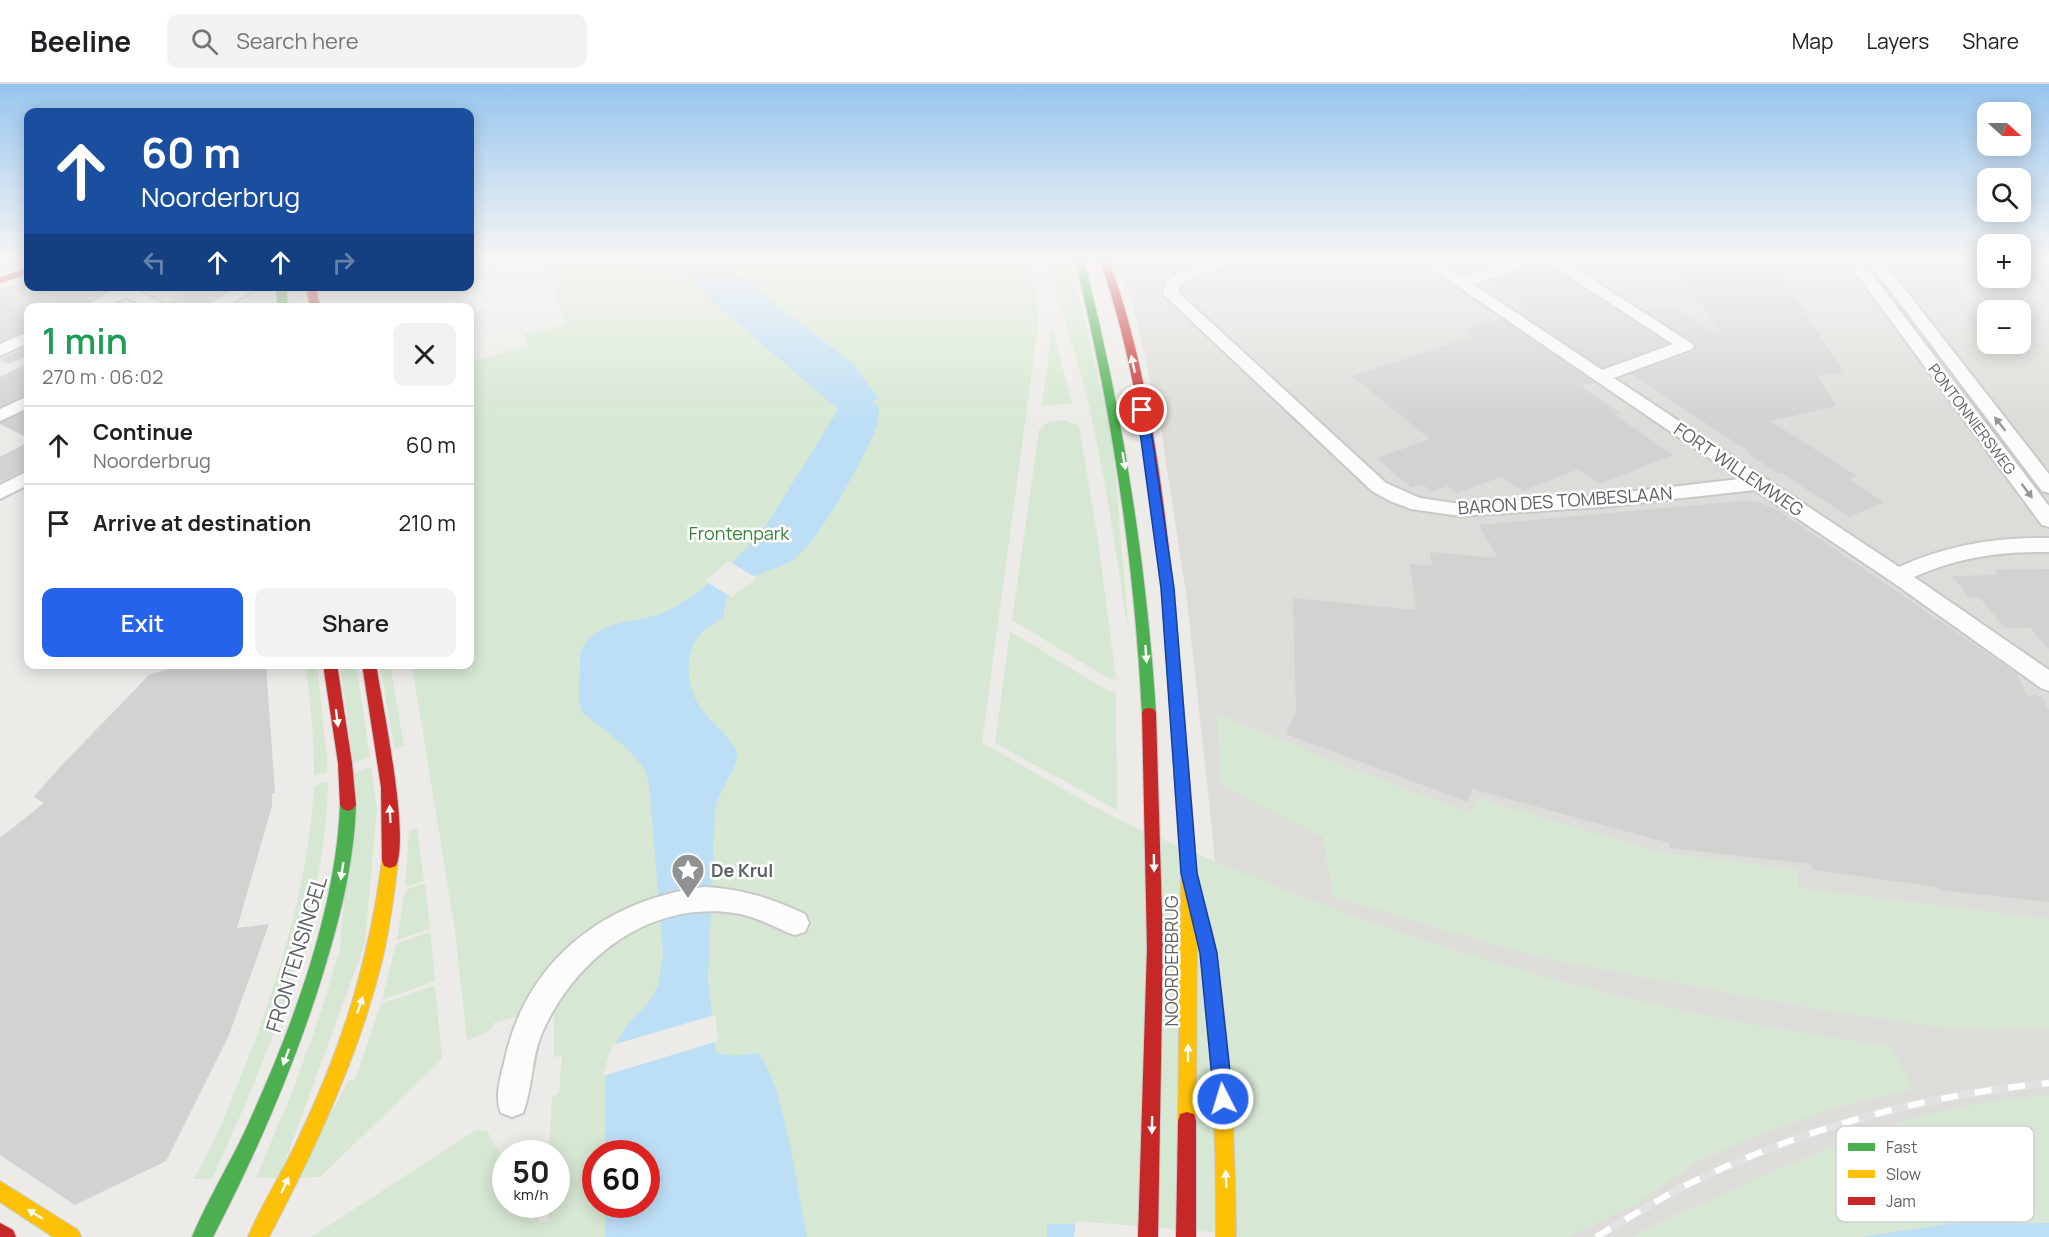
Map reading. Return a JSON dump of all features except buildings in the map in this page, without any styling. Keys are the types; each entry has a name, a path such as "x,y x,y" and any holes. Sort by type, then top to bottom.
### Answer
{"main road":[{"name":"NOORDERBRUG","path":"1093,314 1106,362 1127,477 1143,607 1153,805 1155,961 1148,1237"},
{"name":"NOORDERBRUG","path":"1122,314 1142,410 1155,491 1175,673 1189,873 1186,1237"},
{"name":"FRONTENSINGEL","path":"202,1237 236,1173 278,1078 310,992 342,876 348,823 347,788 331,669"},
{"path":"258,1237 283,1190 338,1068 365,991 382,914 391,848 390,808 370,669"},
{"path":"1189,873 1202,920 1214,989 1223,1099 1226,1237"},
{"path":"0,1191 71,1237"},
{"path":"0,1233 6,1237"}],"street":[{"name":"BARON DES TOMBESLAAN","path":"1192,314 1379,487 1397,497 1437,508 1485,509 1601,501 1759,483"},
{"name":"FORT WILLEMWEG","path":"1506,314 1898,576 2049,682"},
{"path":"1600,377 1686,345 1636,314"},
{"name":"PONTONNIERSWEG","path":"1894,314 2049,520"},
{"name":"PONTONNIERSWEG","path":"1916,314 2049,486"},
{"path":"0,351 24,339"},
{"path":"0,416 24,403"},
{"path":"0,493 24,479"},
{"path":"1898,576 1939,558 1963,551 2006,545 2049,545"},
{"path":"512,1102 525,1040 547,995 575,958 614,928 641,913 666,904 708,898 751,902 778,912 795,923"}],"shaded area":[{"path":"1135,314 1977,314 1977,354 2031,354 2031,314 2049,314 2049,1237 1245,1237 1212,829 1187,601 1161,429"}],"green space":[{"name":"Frontenpark","path":"563,314 1038,314 982,743 1133,826 1296,894 1378,925 1546,977 1631,999 1803,1033 1890,1045 1913,1089 1837,1107 1760,1134 1697,1162 1637,1203 1568,1237 1235,1237 1047,1224 1047,1237 311,1237 476,1130 487,1131 492,1140 492,1218 538,1218 541,1223 549,1218 570,1218 570,1140 549,1140 552,1096 559,1093 562,1056 554,1057 554,1006 494,1023 491,1030 467,1041 455,931 413,669 474,669 474,361 527,346 524,334 567,324"},
{"path":"1062,314 1083,314 1112,434 1129,636 1107,495 1090,410"},
{"path":"1053,330 1072,404 1042,405"},
{"path":"1065,420 1079,426 1098,539 1116,679 1109,679 1012,620 1039,430 1048,422"},
{"path":"1010,631 1108,691 1116,692 1117,810 995,743"},
{"path":"306,669 317,669 327,757 327,772 314,776 313,736"},
{"path":"341,669 357,669 370,757 353,763"},
{"path":"381,669 391,669 404,746 394,749"},
{"path":"1217,714 1342,765 1471,813 1476,798 1656,851 1797,870 1799,888 2049,919 2049,1029 1945,1028 1826,1011 1541,958 1333,897 1323,837 1221,784"},
{"path":"371,767 377,809 365,943 279,1178 256,1178 295,1085 340,949 354,773"},
{"path":"322,782 328,782 317,885 290,986 254,1084 212,1179 193,1179 223,1120 277,975 305,864 314,787"},
{"path":"417,828 424,881 405,887 409,831"},
{"path":"425,883 430,929 397,940 405,890"},
{"path":"430,932 435,981 382,1000 396,944"},
{"path":"435,985 442,1059 320,1177 295,1178 349,1080 355,1080 381,1004"},
{"path":"2049,1096 2049,1223 1955,1223 1862,1237 1633,1237 1666,1219 1836,1145 1836,1222 2034,1222 2034,1126 1889,1126 1964,1106 2006,1099"}],"water":[{"path":"727,314 788,314 852,363 879,399 874,400 873,403 879,406 877,425 870,441 853,476 820,529 800,554 791,561 751,578 734,590 726,601 723,617 698,637 690,655 689,665 690,684 698,703 738,753 734,768 719,796 715,811 708,980 716,1052 731,1055 757,1053 766,1066 775,1086 789,1139 807,1237 605,1237 605,1218 660,1218 660,1140 605,1140 605,1078 611,1051 626,1027 651,999 658,986 663,954 649,784 645,770 629,750 582,712 579,702 580,654 587,642 597,633 620,623 646,618 671,609 708,584 731,564 762,532 838,410 836,405 833,405"},
{"path":"1955,1223 2049,1223 2049,1237 1862,1237"},
{"path":"1047,1224 1075,1224 1235,1237 1047,1237"}],"pier":[{"path":"728,561 757,578 732,597 705,581"},
{"path":"715,1015 718,1041 603,1076 612,1045"},
{"path":"1076,1221 1235,1234 1238,1237 1074,1237"}],"railway":[{"path":"1596,1237 1695,1181 1737,1162 1824,1129 1912,1105 2003,1088 2049,1083"}],"traffic: fast":[{"path":"1092,314 1117,428 1134,541 1146,655 1149,713"},
{"path":"202,1237 236,1171 266,1104 306,1000 334,906 345,846 348,805"}],"traffic: slow":[{"path":"1169,606 1189,873 1187,1121"},
{"path":"258,1237 304,1148 344,1056 374,960 384,911 390,861"},
{"path":"1204,930 1215,1007 1222,1083 1226,1237"},
{"path":"0,1191 71,1237"}],"traffic: jam":[{"path":"1122,314 1146,426 1169,606"},
{"path":"331,669 345,763 348,805"},
{"path":"370,669 388,787 390,861"},
{"path":"1148,1237 1155,948 1149,713"},
{"path":"1186,1237 1187,1121"},
{"path":"0,1233 6,1237"}],"place":[{"name":"De Krul","path":"688,899"}],"route":[{"path":"1142,410 1162,537 1175,673 1189,873 1209,953 1223,1099"}]}
